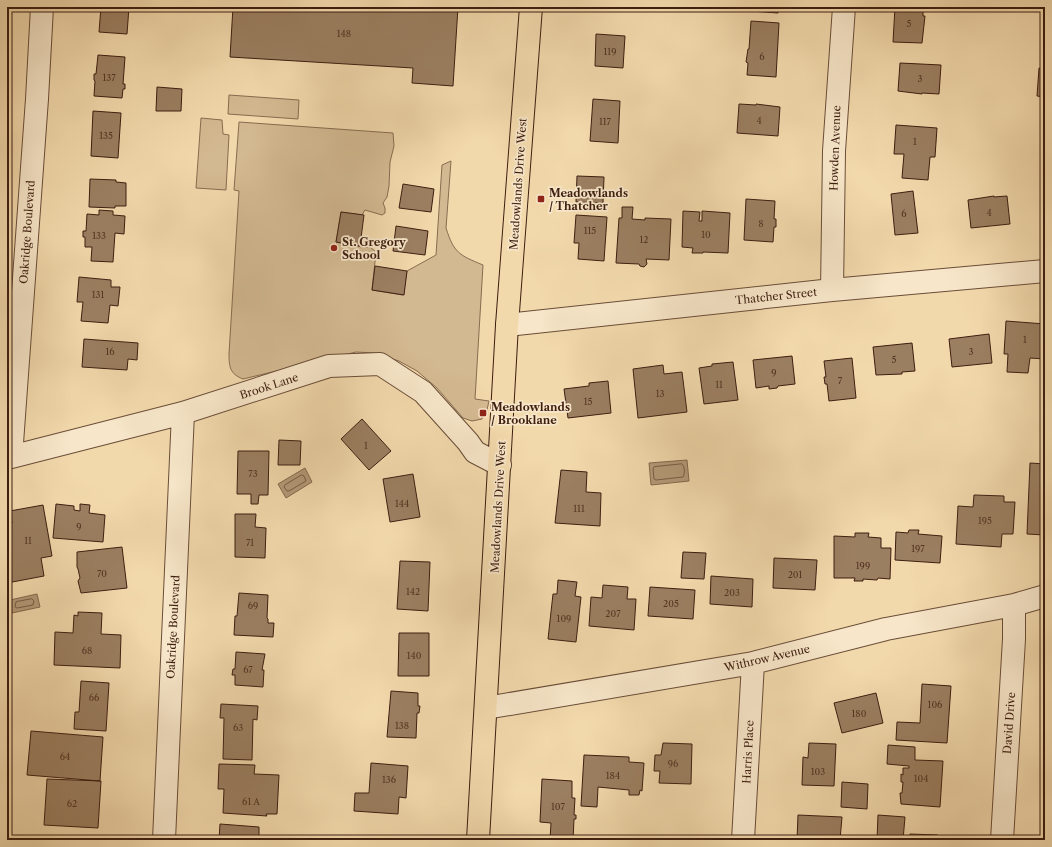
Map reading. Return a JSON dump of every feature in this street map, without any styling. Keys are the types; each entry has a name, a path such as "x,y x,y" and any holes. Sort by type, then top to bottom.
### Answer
{"main road":[{"name":"Meadowlands Drive West","path":"478,840 507,325 531,7"}],"street":[{"name":"Oakridge Boulevard","path":"9,457 37,99 42,7"},
{"name":"Howden Avenue","path":"832,290 834,151 844,7"},
{"name":"Thatcher Street","path":"507,325 832,290 1045,271"},
{"name":"Brook Lane","path":"9,457 183,413 330,366 380,364 423,392 468,442 475,452 500,465"},
{"name":"Oakridge Boulevard","path":"164,840 183,413"},
{"name":"Withrow Avenue","path":"486,708 753,663 886,629 1014,605 1045,596"},
{"name":"David Drive","path":"1002,840 1014,639 1014,605"},
{"name":"Harris Place","path":"742,840 753,663"}],"shaded area":[{"path":"229,95 299,100 298,119 228,114"},
{"path":"201,118 222,120 223,134 229,135 226,190 196,188"},
{"path":"239,122 393,133 394,146 390,162 389,186 387,197 383,203 385,213 382,215 365,210 362,215 341,212 336,242 370,247 376,252 372,290 403,295 407,271 436,255 442,165 451,161 446,228 452,243 458,252 468,259 483,265 475,399 489,401 486,414 483,414 482,419 472,421 463,418 437,388 417,371 399,361 375,353 356,352 243,379 235,375 231,370 229,363 229,354 239,191 234,190"}],"water":[{"path":"687,460 689,481 651,485 649,463"},
{"path":"305,468 312,482 286,498 278,484"},
{"path":"37,594 40,607 12,613 10,600"}],"building":[{"path":"101,7 129,7 127,34 99,32"},
{"path":"233,7 349,7 408,10 409,7 458,7 453,86 412,83 413,68 230,57"},
{"path":"598,7 629,7 629,9"},
{"path":"738,7 779,7 778,13 737,10"},
{"path":"895,7 923,7 923,16 925,16 922,43 893,42"},
{"path":"751,21 779,23 776,77 747,75 748,63 746,62 749,49"},
{"path":"596,34 625,36 623,68 595,66"},
{"path":"98,55 125,57 123,84 125,84 125,89 123,89 122,98 94,96 94,74 96,74"},
{"path":"900,63 941,65 939,94 922,94 898,91"},
{"path":"1039,68 1045,69 1045,97 1037,96"},
{"path":"157,87 182,89 181,111 156,111"},
{"path":"593,99 620,101 618,143 590,141"},
{"path":"739,104 756,104 780,107 778,136 737,133"},
{"path":"93,111 121,113 118,158 91,156"},
{"path":"896,125 937,128 935,157 930,157 928,180 902,178 904,154 894,154"},
{"path":"577,176 604,177 603,203 576,202"},
{"path":"90,179 116,180 116,182 126,183 126,206 115,206 115,208 89,207"},
{"path":"403,184 434,189 431,212 399,208"},
{"path":"913,191 918,233 895,235 891,194"},
{"path":"994,196 1007,196 1010,224 971,228 968,200"},
{"path":"746,199 775,201 774,219 776,219 776,227 774,227 773,242 744,240"},
{"path":"622,207 633,207 632,219 671,219 669,260 646,259 647,264 644,267 640,266 639,264 616,263 619,218 622,218"},
{"path":"99,210 113,211 113,215 125,216 124,234 115,233 113,262 91,261 92,247 85,247 85,237 83,237 83,231 86,231 87,214 99,215"},
{"path":"683,211 700,212 699,221 702,221 702,211 730,213 728,253 692,253 693,248 682,247"},
{"path":"341,212 364,215 360,246 336,242"},
{"path":"576,215 607,217 604,261 578,259 579,243 574,243"},
{"path":"396,226 428,231 425,255 393,251"},
{"path":"375,266 407,271 404,295 372,290"},
{"path":"79,277 111,280 111,287 120,287 118,306 110,305 108,323 81,321 83,302 77,302"},
{"path":"1006,321 1045,324 1045,359 1030,358 1028,373 1007,372 1008,354 1004,354"},
{"path":"989,334 992,363 952,367 949,339"},
{"path":"84,339 138,343 137,360 128,359 127,370 82,367"},
{"path":"912,343 915,371 902,372 902,374 876,375 873,347"},
{"path":"792,356 795,384 778,386 777,388 769,389 769,386 756,388 753,360"},
{"path":"852,358 856,398 829,401 827,384 825,384 824,377 826,377 824,361"},
{"path":"733,362 738,400 704,404 699,368 712,366 712,364"},
{"path":"663,365 664,374 682,372 687,412 638,418 633,369"},
{"path":"608,381 611,413 568,418 564,389 589,386 589,383"},
{"path":"362,419 391,451 369,470 341,439"},
{"path":"279,440 301,441 300,465 278,465"},
{"path":"238,451 269,451 268,495 259,495 258,504 251,504 251,494 237,494"},
{"path":"1030,463 1045,464 1045,535 1027,534"},
{"path":"561,470 587,472 586,492 601,493 600,526 555,523"},
{"path":"413,474 420,517 390,522 383,479"},
{"path":"974,495 1004,496 1004,502 1015,502 1013,534 1002,534 1001,547 956,544 958,506 973,507"},
{"path":"56,504 74,506 74,510 80,511 80,504 90,505 89,513 105,515 103,542 53,538"},
{"path":"43,505 52,556 41,558 44,576 7,583 7,524 12,523 10,511"},
{"path":"235,514 256,514 255,527 266,528 265,558 235,557"},
{"path":"909,530 919,530 918,534 942,536 940,563 895,560 896,532 908,533"},
{"path":"855,533 869,533 868,537 881,538 881,548 891,548 890,579 878,578 877,580 863,579 863,581 854,581 855,578 834,578 834,536 855,537"},
{"path":"122,547 127,588 81,593 78,581 80,578 77,567 77,552"},
{"path":"683,552 706,553 704,579 681,578"},
{"path":"774,558 817,560 815,590 773,588"},
{"path":"400,561 430,562 428,611 397,609"},
{"path":"711,576 753,579 752,607 710,604"},
{"path":"558,580 577,582 575,596 581,597 576,642 548,639 553,594 557,594"},
{"path":"603,585 628,587 627,599 636,599 634,630 589,626 591,597 602,598"},
{"path":"650,587 695,590 693,619 648,616"},
{"path":"239,593 268,595 267,618 268,623 274,623 273,637 234,635 235,616 237,616"},
{"path":"78,612 102,613 101,634 121,635 120,668 54,665 55,632 73,633 74,615 78,616"},
{"path":"399,633 429,633 429,676 398,676"},
{"path":"236,652 265,654 262,670 264,670 263,687 235,685 235,675 232,675 233,669 235,669"},
{"path":"81,681 109,683 106,731 74,729 75,712 79,712"},
{"path":"922,684 951,686 947,743 896,740 897,722 920,723"},
{"path":"391,691 418,693 418,706 420,706 419,713 417,713 416,738 387,737"},
{"path":"876,693 883,723 842,733 834,703"},
{"path":"221,704 258,706 257,720 253,719 252,760 223,759 224,718 220,718"},
{"path":"31,731 103,737 100,781 27,775"},
{"path":"663,743 692,744 691,784 659,783 660,771 654,771 655,755 661,755"},
{"path":"809,743 836,744 834,786 802,785 803,757 808,758"},
{"path":"888,745 915,747 915,760 943,761 940,807 901,804 900,793 902,793 903,782 901,782 901,774 903,775 903,768 909,768 909,766 887,764"},
{"path":"584,755 629,757 629,762 644,763 642,791 640,790 639,795 629,795 629,790 598,787 597,807 581,806"},
{"path":"371,763 408,766 406,798 399,797 398,814 354,811 355,793 369,793"},
{"path":"219,764 255,765 254,774 279,775 277,814 266,814 267,816 223,813 224,789 218,789"},
{"path":"47,779 101,781 98,828 44,825"},
{"path":"542,779 572,781 572,798 575,798 574,815 576,815 576,819 574,819 573,840 550,840 551,823 540,822"},
{"path":"842,782 868,784 867,809 841,807"},
{"path":"798,815 842,817 840,840 797,840"},
{"path":"878,815 905,817 903,840 877,840"},
{"path":"220,824 259,827 259,840 219,840"},
{"path":"910,834 938,835 937,840 909,840"}],"place":[{"name":"Meadowlands / Thatcher","path":"541,199"},
{"name":"St. Gregory School","path":"334,248"},
{"name":"Meadowlands / Brooklane","path":"483,413"}]}
